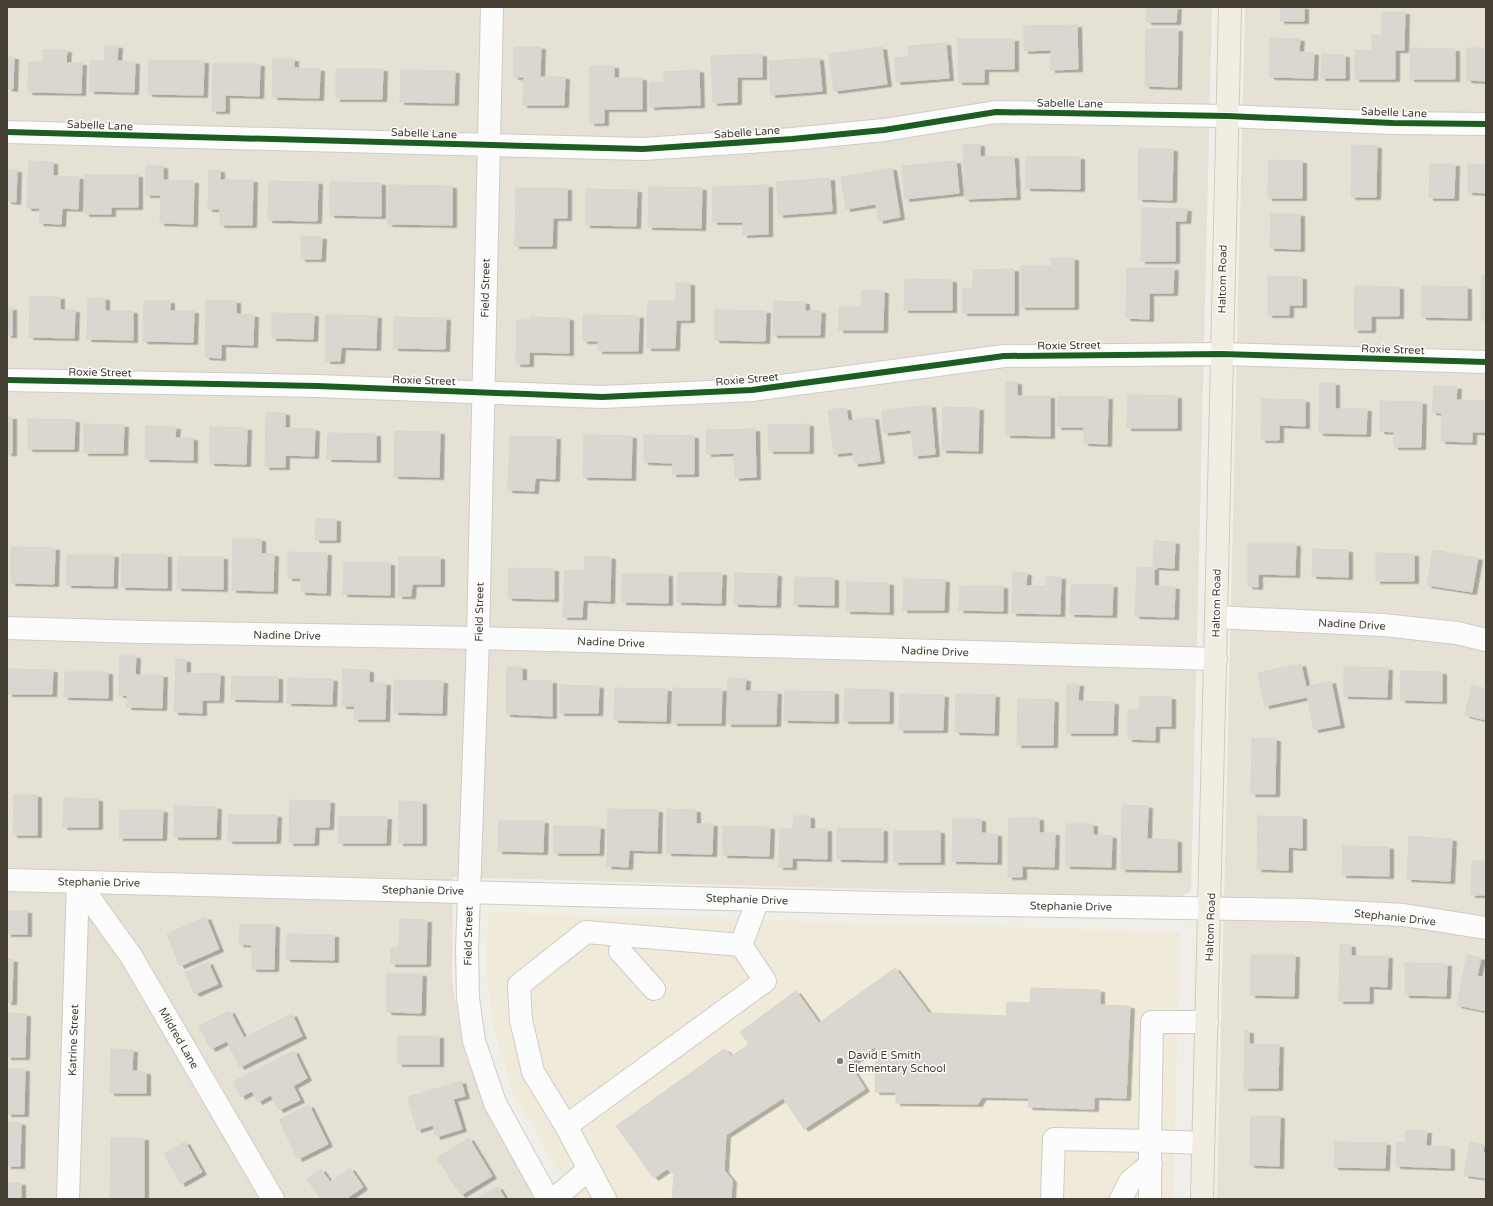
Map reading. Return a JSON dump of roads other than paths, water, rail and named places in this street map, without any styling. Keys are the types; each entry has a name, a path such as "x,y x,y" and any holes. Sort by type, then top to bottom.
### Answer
{"main road":[{"name":"Haltom Road","path":"1202,1199 1216,659 1221,354 1230,7"}],"street":[{"name":"Field Street","path":"492,7 478,638 467,950 468,998 474,1041 495,1103 548,1199"},
{"name":"Sabelle Lane","path":"7,132 643,149 792,139 884,130 996,112 1227,116 1393,123 1486,124"},
{"name":"Roxie Street","path":"7,380 309,386 602,397 752,390 1004,356 1221,354 1486,362"},
{"name":"Nadine Drive","path":"1216,617 1383,625 1458,633 1486,640"},
{"name":"Nadine Drive","path":"7,628 478,638 1216,659"},
{"name":"Stephanie Drive","path":"7,880 880,903 1306,910 1404,915 1486,928"},
{"name":"Katrine Street","path":"68,1199 78,882"},
{"name":"Mildred Lane","path":"78,882 131,956 273,1199"},
{"path":"741,945 758,900"},
{"path":"605,1199 566,1126 533,1072 521,1020 519,986 586,932 741,945"},
{"path":"566,1126 765,981 741,945"},
{"path":"620,951 654,989"},
{"path":"1150,1199 1152,1022 1207,1022"},
{"path":"1052,1199 1054,1139 1203,1143"},
{"path":"1121,1199 1130,1181 1151,1164"},
{"path":"554,1199 589,1169"}],"place":[{"name":"David E Smith Elementary School","path":"840,1061"}]}
